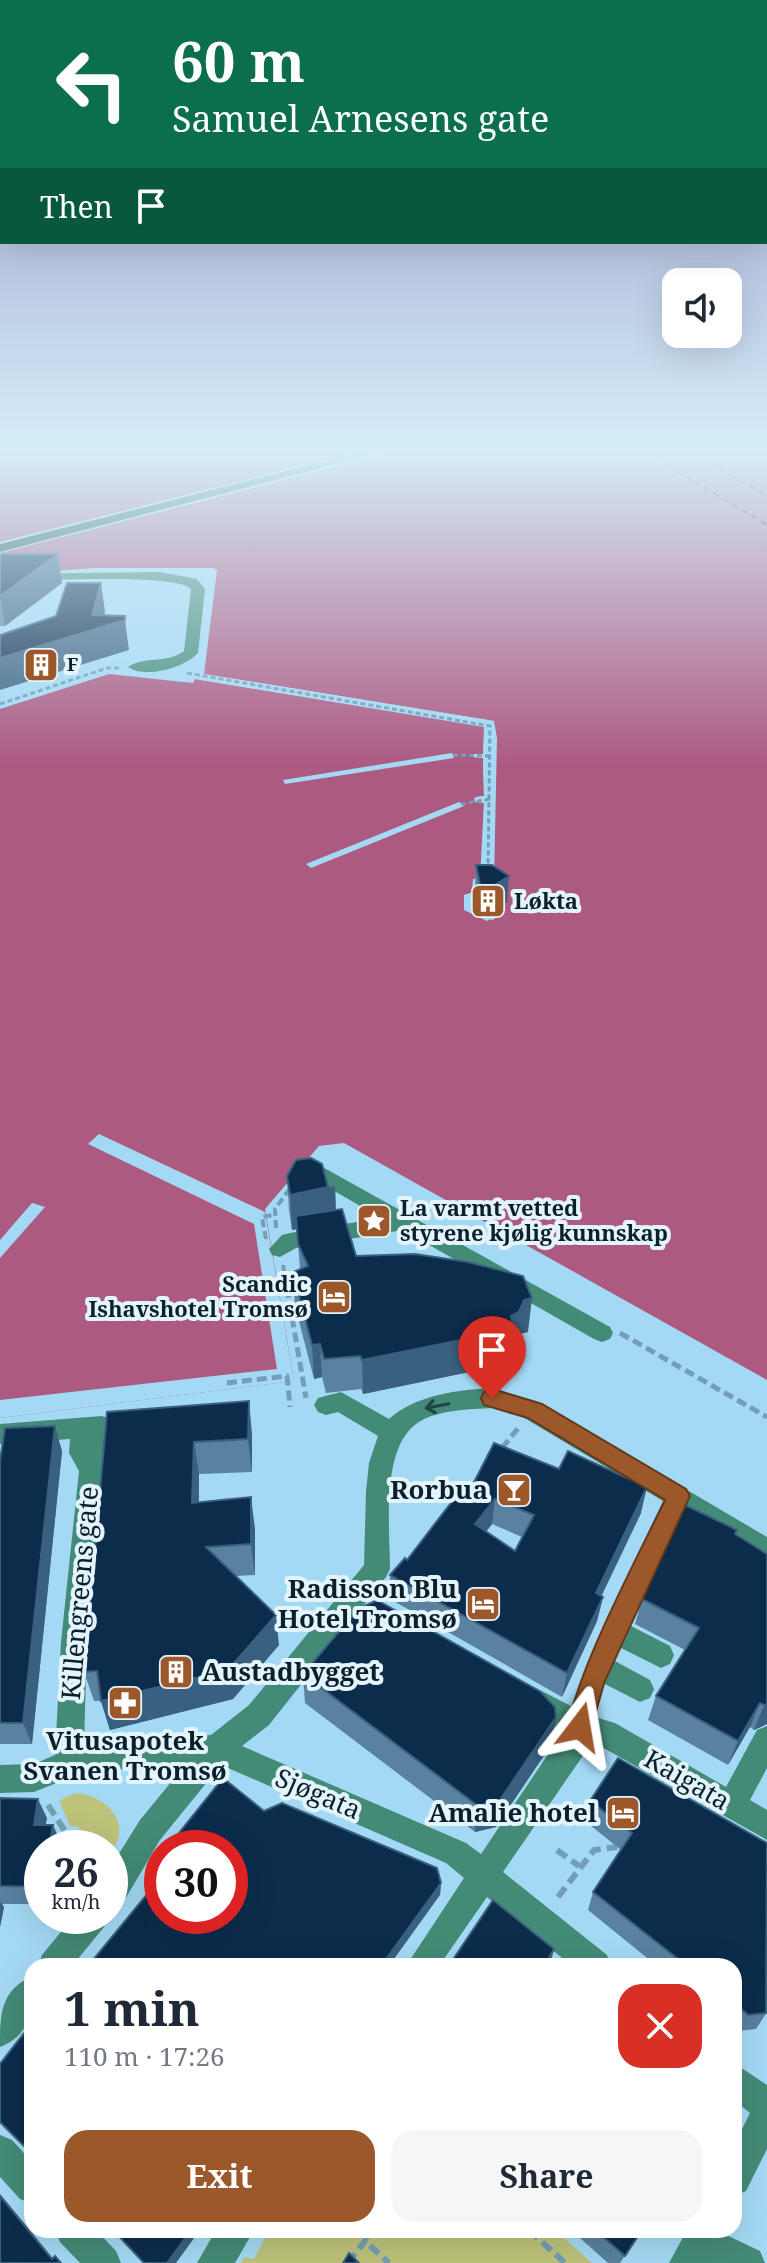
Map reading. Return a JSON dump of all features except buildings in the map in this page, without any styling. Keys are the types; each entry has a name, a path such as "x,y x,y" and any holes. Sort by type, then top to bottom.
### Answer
{"street":[{"path":"0,578 160,576 192,582 198,589 191,653 172,664 135,667"},
{"path":"317,1172 609,1332"},
{"path":"280,1249 290,1241 406,1222"},
{"path":"128,1866 150,1830 216,1749 259,1715 377,1569 381,1463 391,1432 413,1412 492,1398 534,1411 767,1550"},
{"path":"325,1404 391,1432"},
{"name":"Killengreens gate","path":"1,1438 92,1426 99,1452 91,1470 74,1642 69,1763"},
{"path":"427,1958 568,1753 580,1727 584,1702 614,1631 678,1496"},
{"path":"354,1599 381,1614"},
{"path":"614,1631 661,1655"},
{"path":"599,1667 640,1689"},
{"name":"Kaigata","path":"514,1689 580,1727 605,1733 767,1826"},
{"path":"732,1805 767,1740"},
{"name":"Sjøgata","path":"0,1779 34,1778 84,1758 216,1749 456,1853 586,1958"},
{"path":"59,1958 79,1934"},
{"path":"0,2031 24,2002"},
{"path":"742,2086 767,2106"},
{"path":"742,2163 767,2115"},
{"path":"0,2152 24,2178"},
{"path":"80,2238 104,2263"},
{"path":"214,2263 231,2238"},
{"path":"697,2245 748,2263"}],"path":[{"path":"172,664 181,672 199,676 490,726 488,872"},
{"path":"0,704 107,668 135,667"},
{"path":"453,755 490,756"},
{"path":"461,804 490,799"},
{"path":"317,1172 299,1180 273,1215 325,1404"},
{"path":"609,1332 767,1417"},
{"path":"227,1383 287,1376 290,1407"},
{"path":"501,1450 520,1425"},
{"path":"453,1511 482,1474"},
{"path":"48,1805 64,1830"},
{"path":"558,1897 594,1850 617,1847"},
{"path":"557,1850 579,1866"},
{"path":"348,2263 366,2238"},
{"path":"538,2238 565,2263"},
{"path":"365,2241 389,2263"}],"green space":[{"path":"75,1793 96,1799 113,1812 120,1830 79,1830 79,1827 70,1826 59,1801"},
{"path":"265,2238 564,2238 592,2263 241,2263 244,2257 254,2259"}],"shaded area":[{"path":"0,554 767,554 767,1380 344,1143 319,1146 265,1209 294,1381 0,1418 0,709 109,674 193,683 195,679 481,725 485,727 483,754 472,756 483,758 484,796 475,797 484,802 481,890 464,895 464,910 487,921 498,914 494,883 494,721 204,674 217,570 213,568 95,568 0,575"}],"pier":[{"path":"204,674 494,721 497,738 494,883 498,915 493,920 476,917 476,913 464,910 464,895 479,891 472,890 473,879 480,878 484,803 475,802 474,798 484,796 483,758 472,757 472,754 483,754 484,727 195,679","holes":["485,723 492,725 490,884 494,913 487,917 468,906 468,899 483,893 489,727"]},
{"path":"452,753 454,758 285,784 283,780"},
{"path":"459,802 464,806 311,868 306,864"},
{"path":"99,1134 265,1212 294,1381 0,1418 0,1400 277,1369 254,1224 88,1144"},
{"path":"32,1203 45,1207 0,1258 0,1240"}],"place":[{"name":"F","path":"41,665"},
{"name":"Løkta","path":"488,901"},
{"name":"La varmt vetted styrene kjølig kunnskap","path":"374,1221"},
{"name":"Scandic Ishavshotel Tromsø","path":"334,1297"},
{"name":"Rorbua","path":"514,1490"},
{"name":"Radisson Blu Hotel Tromsø","path":"483,1604"},
{"name":"Austadbygget","path":"176,1672"},
{"name":"Vitusapotek Svanen Tromsø","path":"125,1703"},
{"name":"Amalie hotel","path":"623,1813"}],"route":[{"path":"492,1398 534,1411 678,1496 592,1682 584,1702 580,1727"}]}
